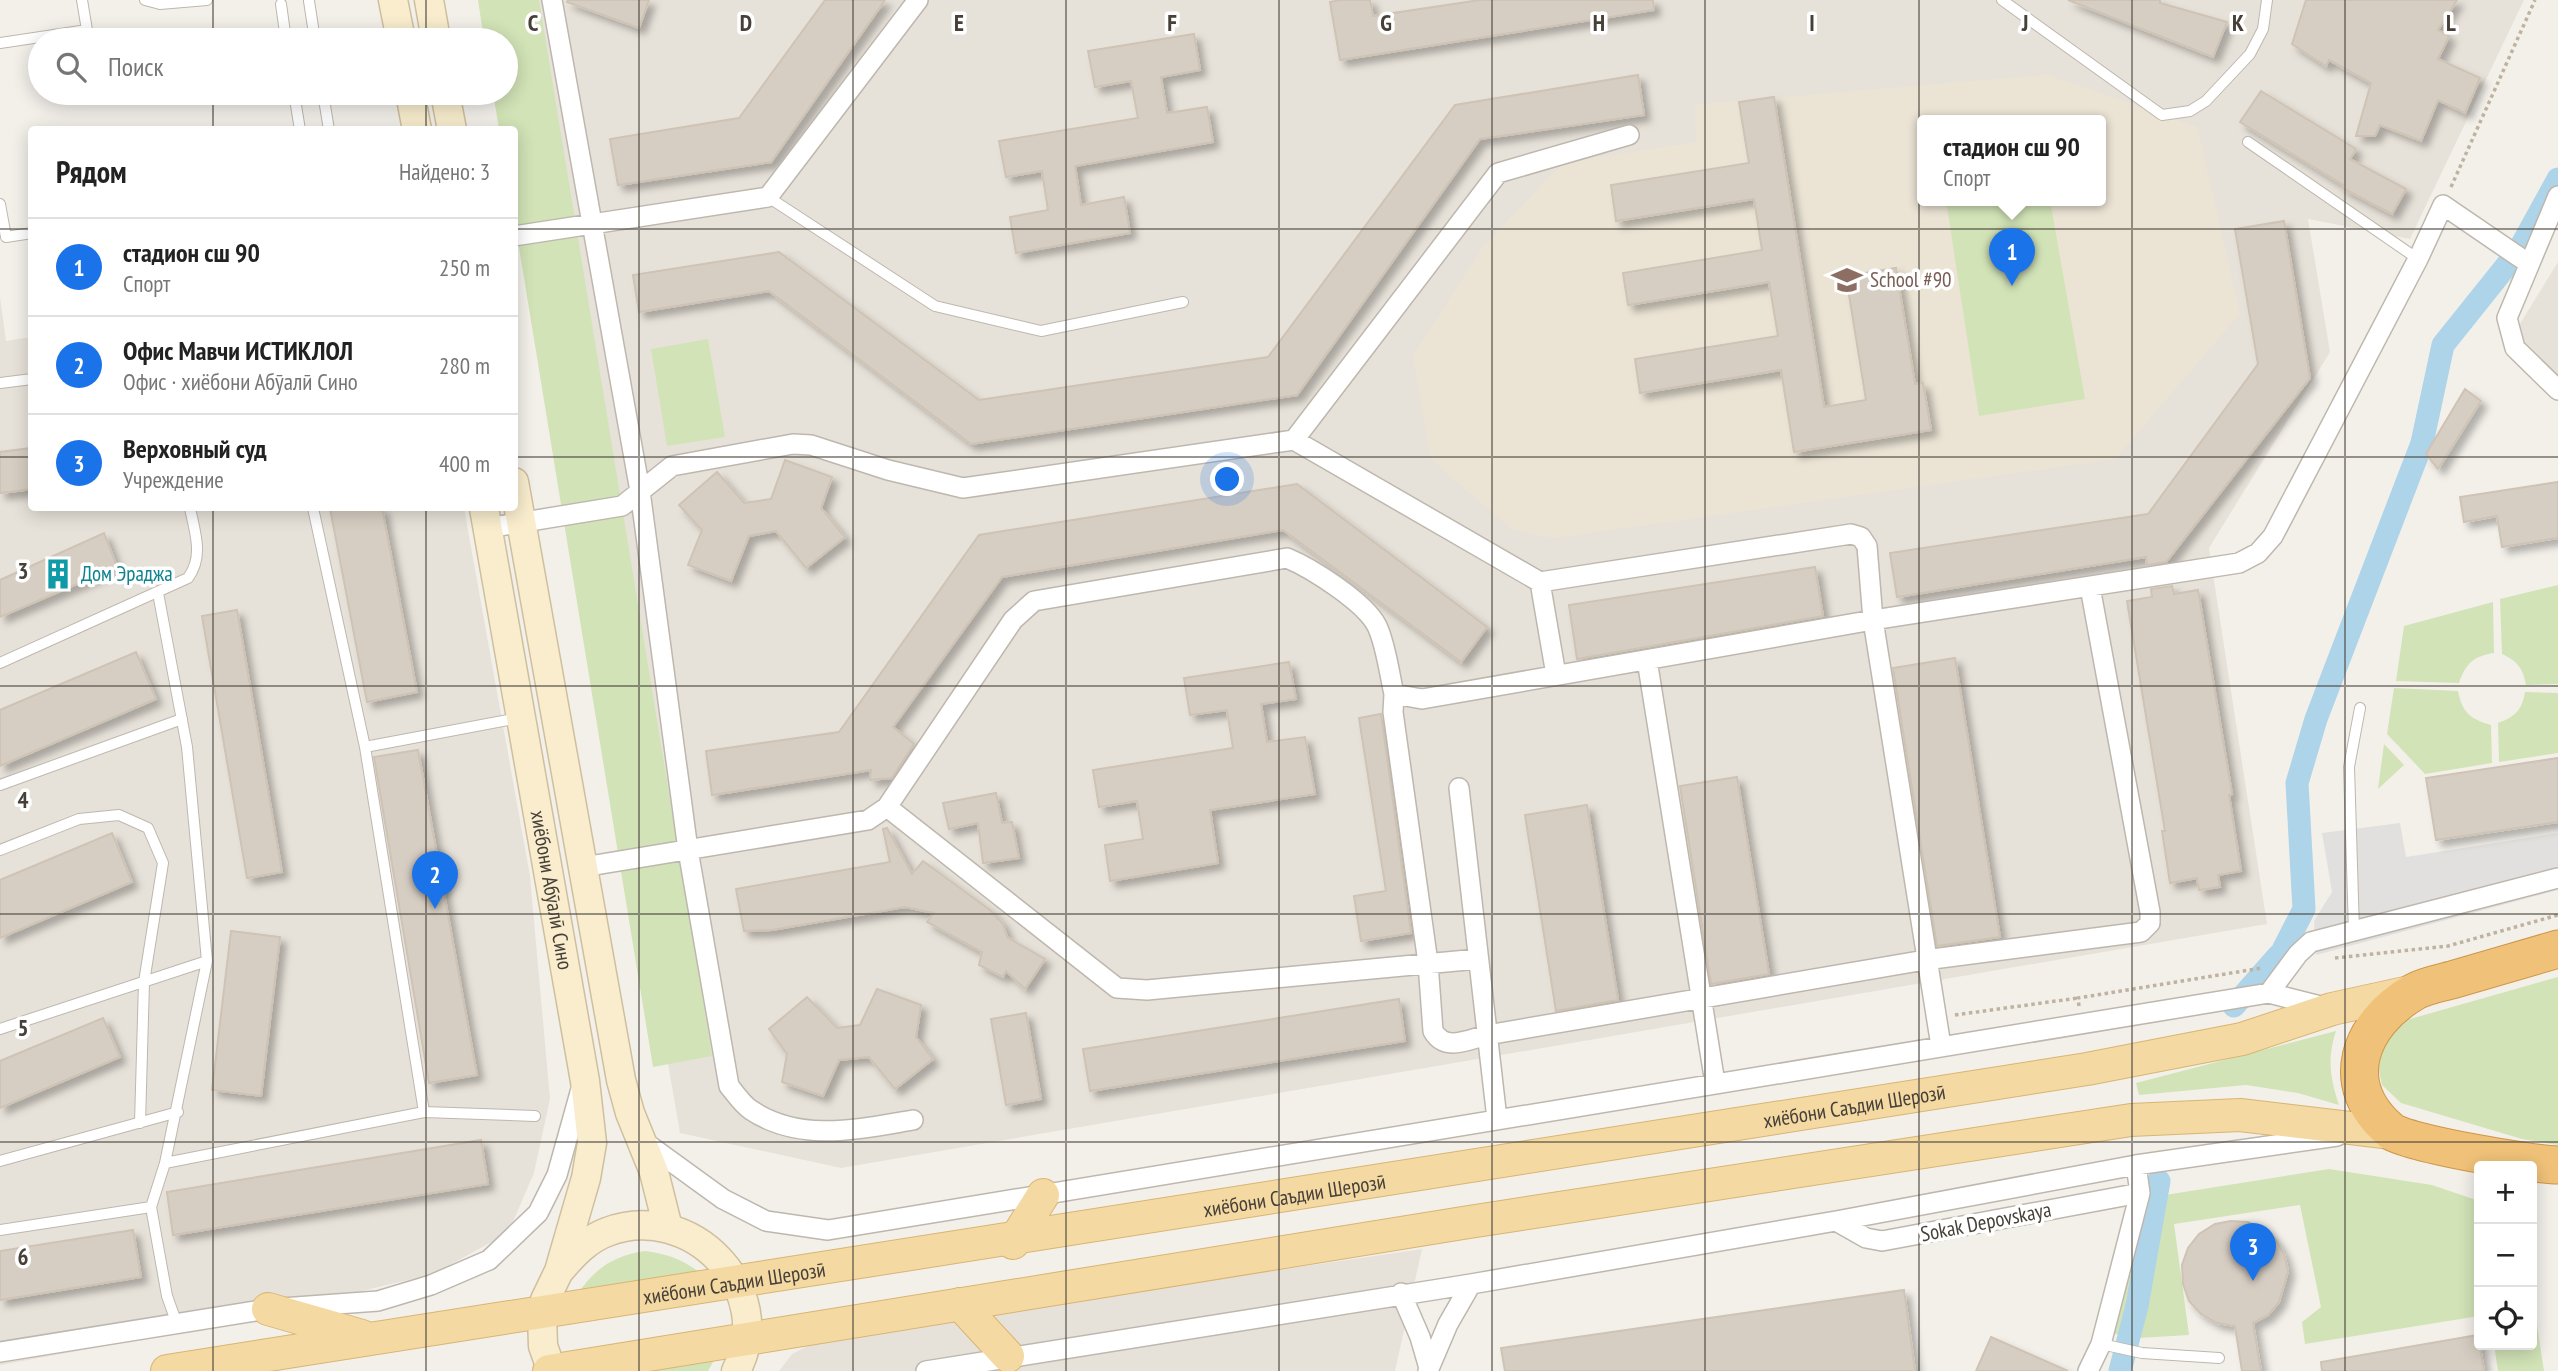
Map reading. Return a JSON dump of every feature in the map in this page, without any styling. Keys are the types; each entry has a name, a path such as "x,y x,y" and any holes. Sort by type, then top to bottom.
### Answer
{"highway":[{"name":"хиёбони Саъдии Шерозӣ","path":"2385,1132 2366,1101 2357,1069 2365,1041 2381,1017 2416,991 2558,949"},
{"path":"2385,1132 2555,1173"}],"main road":[{"path":"393,0 399,28"},
{"path":"429,0 434,28"},
{"path":"412,105 416,126"},
{"path":"447,105 451,126"},
{"name":"хиёбони Абӯалӣ Сино","path":"518,502 621,1080 630,1113 643,1141 668,1228"},
{"name":"хиёбони Абӯалӣ Сино","path":"486,518 584,1078 592,1143 586,1178 559,1271 545,1300 542,1314 543,1346 551,1371"},
{"name":"хиёбони Саъдии Шерозӣ","path":"167,1371 542,1314 737,1281 1013,1243 2087,1069 2242,1040 2332,1009 2416,991"},
{"path":"551,1371 745,1338 2131,1120 2240,1115 2385,1132"},
{"path":"1013,1243 1043,1195"},
{"name":"хиёбони Абӯалӣ Сино","path":"559,1271 580,1248 607,1232 637,1225 668,1228 697,1240 721,1261 737,1281 746,1317 742,1359 736,1371"},
{"path":"960,1304 1008,1356"},
{"path":"268,1309 373,1339"}],"street":[{"path":"552,0 640,491 688,850 729,1086 749,1109 785,1126 839,1132 913,1120"},
{"path":"518,235 768,197 918,0"},
{"path":"1294,440 1498,173 1629,135"},
{"path":"2554,381 2515,348 2507,318 2558,196"},
{"path":"1394,694 1422,699 1872,620 2239,563 2258,553 2273,536 2418,259 2443,205 2528,263"},
{"path":"486,518 522,522 622,506 672,466 793,444 811,445 888,470 963,488 1294,440 1540,582 1851,534 1861,537 1867,546 1872,620 1941,1046"},
{"path":"583,867 846,826 868,820 887,807 1013,620 1034,601 1287,558 1305,565 1371,616 1378,628 1394,694 1394,712 1428,963 1433,1031 1438,1041 1448,1045 1487,1035 1925,960 2141,932 2150,923 2090,587"},
{"path":"1540,582 1556,675"},
{"path":"1647,660 1715,1083"},
{"path":"1459,788 1497,1119"},
{"path":"887,807 1117,988 1147,990 1478,959"},
{"path":"2269,993 2298,954 2311,942 2558,878"},
{"path":"643,1141 723,1199 766,1221 828,1230 2269,993 2332,1009"},
{"path":"0,1352 268,1309 378,1301 431,1285 489,1260 538,1213 548,1194 557,1175 584,1078"},
{"path":"926,1371 1401,1293 1471,1284 1836,1221 2136,1165 2385,1132"},
{"path":"2088,1371 2109,1346 2140,1193 2136,1165"},
{"name":"Sokak Depovskaya","path":"1836,1221 1866,1238 1882,1241 2140,1193"},
{"path":"1428,1369 1448,1324 1471,1284"},
{"path":"1401,1293 1420,1337 1428,1369"}],"lane":[{"path":"82,0 87,28"},
{"path":"145,0 160,4 207,0"},
{"path":"2002,0 2162,115 2190,111 2206,101 2250,54 2263,29 2267,0"},
{"path":"309,1 313,28"},
{"path":"281,5 284,28"},
{"path":"0,43 28,39"},
{"path":"296,105 299,126"},
{"path":"325,105 328,126"},
{"path":"2248,142 2418,259"},
{"path":"768,197 935,306 1041,331 1183,302"},
{"path":"0,204 6,237 28,234"},
{"path":"0,383 28,380"},
{"path":"0,663 188,578 196,567 198,552 191,511"},
{"path":"314,511 365,747 424,1112"},
{"path":"158,593 187,747 207,961 178,1112 166,1163 151,1207 167,1296 177,1324"},
{"path":"2354,932 2349,767 2360,708"},
{"path":"365,747 521,718"},
{"path":"0,785 182,719"},
{"path":"0,850 79,818 119,815 148,828 163,863 144,982 140,1123"},
{"path":"0,1029 207,961"},
{"path":"0,1161 178,1112"},
{"path":"166,1163 424,1112 535,1116"},
{"path":"0,1230 151,1207"},
{"path":"2109,1346 2142,1353 2219,1358"}],"path":[{"path":"2443,205 2535,0"},
{"path":"1936,1018 2078,998"}],"shaded area":[{"path":"484,0 2524,0 2410,239 2308,219 2330,352 2209,548 2267,924 841,1168 680,1133 518,193 518,126 513,126 509,105 518,105 518,28 499,28"},
{"name":"School #90","path":"2047,75 2197,127 2240,313 2115,459 1552,538 1512,529 1431,459 1413,356 1483,247 1563,163 1697,142 1694,105"},
{"path":"2558,262 2558,396 2508,343"},
{"path":"0,297 6,341 28,337 28,511 465,511 530,876 550,1099 534,1173 508,1233 433,1274 211,1327 0,1365"},
{"path":"2400,823 2406,857 2558,833 2558,890 2316,955 2314,921 2332,892 2322,833"},
{"path":"1422,1249 1395,1371 779,1371 792,1354 827,1336"}],"green space":[{"path":"478,0 539,0 712,1056 653,1067 518,241 518,126 498,126 495,105 518,105 518,28 482,28"},
{"path":"1947,206 2051,206 2085,399 1979,416"},
{"path":"708,339 725,437 667,446 651,349"},
{"path":"2558,585 2558,684 2526,685 2519,666 2502,654 2500,599"},
{"path":"2493,602 2494,653 2481,656 2472,662 2459,683 2396,681 2404,626"},
{"path":"2394,688 2458,691 2468,714 2491,725 2492,763 2425,774 2387,734"},
{"path":"2525,692 2558,693 2558,753 2499,762 2498,723 2517,712"},
{"path":"2384,744 2404,765 2378,789"},
{"path":"2558,977 2558,1145 2522,1139 2401,1103 2382,1085 2376,1056 2385,1036 2403,1021"},
{"path":"2336,1031 2331,1050 2331,1068 2339,1105 2298,1093 2246,1085 2139,1095 2136,1083"},
{"path":"2329,1169 2432,1185 2474,1199 2474,1317 2305,1344 2302,1322 2321,1307 2300,1205 2174,1224 2189,1335 2138,1338 2109,1333 2159,1196"},
{"path":"645,1251 676,1258 703,1275 577,1295 591,1277 606,1265 623,1256"},
{"path":"2537,1325 2544,1371 2498,1371 2495,1350 2537,1350"},
{"path":"717,1355 708,1371 626,1371"}],"building":[{"path":"649,0 639,28 567,2"},
{"path":"825,0 885,0 771,162 618,185 610,139 739,118"},
{"path":"1370,0 1373,16 1480,0 1653,0 1654,10 1340,60 1330,2"},
{"path":"2068,0 2160,0 2160,3 2227,22 2213,57"},
{"path":"2306,0 2457,0 2438,30 2449,36 2438,59 2480,78 2465,113 2438,100 2421,141 2380,125 2375,136 2356,136 2371,83 2329,60 2326,66 2292,44"},
{"path":"1194,34 1200,70 1161,77 1167,113 1207,107 1213,142 1075,166 1081,205 1124,197 1130,233 1016,253 1010,217 1048,210 1042,171 1006,177 999,141 1138,118 1131,81 1095,87 1088,51"},
{"path":"1638,75 1644,115 1480,139 1297,395 971,444 769,291 639,312 633,275 779,252 979,400 1268,357 1455,105"},
{"path":"2261,91 2356,149 2350,159 2406,189 2392,214 2342,188 2343,185 2240,122"},
{"path":"1774,97 1824,407 1866,400 1846,276 1896,268 1915,384 1923,383 1931,430 1794,452 1781,370 1640,393 1635,359 1778,336 1769,282 1628,305 1623,273 1762,250 1754,199 1616,221 1611,185 1749,163 1739,102"},
{"path":"2284,221 2310,378 2166,562 2147,565 2146,557 1897,597 1890,553 2148,514 2258,364 2235,229"},
{"path":"2465,389 2481,401 2438,469 2426,454"},
{"path":"28,448 28,490 0,493 0,452"},
{"path":"785,460 832,477 821,508 845,537 806,568 776,531 749,536 731,581 688,565 702,530 679,505 717,472 744,503 771,499"},
{"path":"2558,482 2558,538 2502,547 2497,516 2464,522 2460,497"},
{"path":"1297,484 1487,627 1461,662 1283,530 1002,577 893,727 914,744 892,778 870,780 871,770 712,795 706,751 839,732 979,535"},
{"path":"331,511 383,511 417,692 367,702"},
{"name":"Дом Эраджа","path":"104,533 117,567 0,617 0,580"},
{"path":"1815,567 1823,616 1577,659 1569,605"},
{"path":"2172,586 2174,594 2198,590 2232,794 2229,795 2241,871 2218,875 2220,887 2199,890 2197,878 2170,883 2162,831 2165,831 2127,601 2152,597 2151,589"},
{"path":"237,610 282,872 247,878 202,616"},
{"path":"136,652 156,699 0,766 0,710"},
{"path":"1955,658 2000,937 1937,946 1893,668"},
{"path":"1289,662 1296,699 1261,704 1267,742 1305,737 1315,794 1210,810 1218,863 1110,881 1105,845 1143,839 1137,801 1099,807 1093,770 1233,748 1227,710 1190,715 1184,678"},
{"path":"1381,714 1411,933 1361,941 1354,896 1386,891 1359,718"},
{"path":"418,750 477,1075 429,1083 374,757"},
{"path":"2558,758 2558,822 2436,840 2426,778"},
{"path":"1737,777 1769,974 1711,984 1680,786"},
{"path":"996,793 1002,823 1012,822 1019,858 983,863 978,823 949,829 943,803"},
{"path":"1587,805 1618,1000 1556,1011 1525,815"},
{"path":"887,828 912,874 923,861 990,910 1003,924 1007,937 1045,959 1025,989 1006,971 1003,977 979,965 982,952 927,922 934,913 905,907 772,930 744,931 736,889 890,862 883,829"},
{"path":"112,833 132,882 0,938 0,880"},
{"path":"231,931 280,937 261,1096 212,1090"},
{"path":"877,989 921,1005 916,1037 933,1059 895,1089 869,1057 839,1060 823,1096 782,1082 787,1054 769,1029 807,997 837,1028 860,1025"},
{"path":"1399,999 1405,1041 1090,1091 1083,1049"},
{"path":"1026,1013 1041,1099 1006,1105 991,1019"},
{"path":"103,1018 120,1057 0,1108 0,1061"},
{"path":"481,1140 488,1184 173,1235 167,1192"},
{"path":"2248,1222 2263,1229 2276,1240 2284,1254 2288,1271 2279,1302 2268,1315 2253,1323 2261,1371 2242,1371 2235,1326 2217,1323 2201,1314 2189,1301 2183,1284 2182,1265 2188,1248 2199,1234 2215,1224"},
{"path":"133,1230 141,1277 0,1300 0,1251"},
{"path":"1904,1290 1915,1371 1505,1371 1501,1348"},
{"path":"2474,1336 2474,1350 2480,1350 2484,1371 2322,1371 2321,1362"},
{"path":"1991,1337 2068,1371 1976,1371"}],"waterway":[{"path":"2283,950 2304,909 2297,783 2316,719 2422,443 2443,345 2519,250 2558,179"},
{"path":"2234,1006 2278,956"},
{"path":"2120,1371 2137,1306 2159,1181"}],"place":[{"name":"School #90","path":"1847,280"},
{"name":"стадион сш 90","path":"2012,286"},
{"name":"Дом Эраджа","path":"58,574"},
{"name":"Офис Мавчи ИСТИКЛОЛ","path":"435,909"},
{"name":"Верховный суд","path":"2253,1281"}]}
